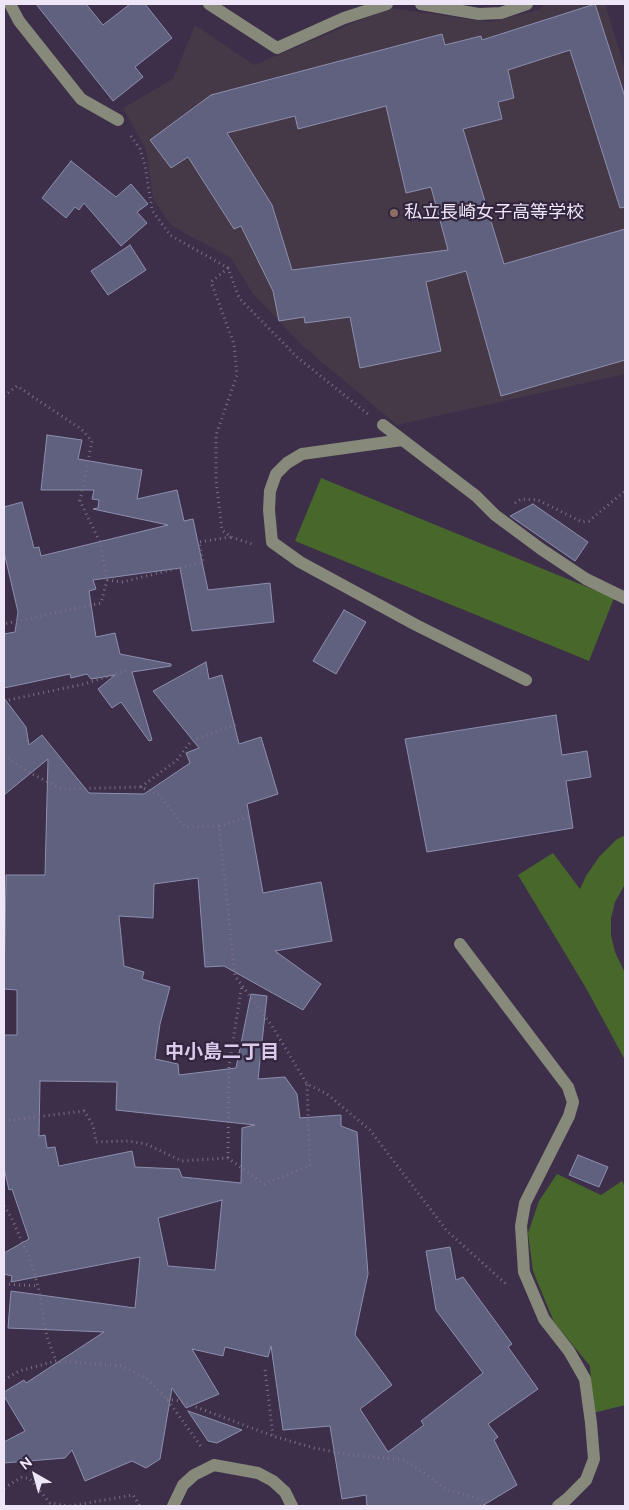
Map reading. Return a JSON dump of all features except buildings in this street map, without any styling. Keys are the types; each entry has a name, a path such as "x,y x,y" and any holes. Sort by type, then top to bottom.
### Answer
{"street":[{"path":"10,4 19,21 81,99 118,120"},
{"path":"209,4 277,48 344,18 387,4"},
{"path":"421,4 479,14 501,13 526,4"},
{"path":"383,425 476,496 495,515 541,549 586,579 625,598"},
{"path":"402,440 302,454 287,463 276,474 270,491 269,510 272,542 300,562 416,625 526,680"},
{"path":"460,944 568,1087 573,1102 569,1116 525,1203 521,1226 524,1272 544,1319 569,1351 585,1379 591,1423 594,1460 586,1480 558,1506"},
{"path":"173,1506 183,1485 194,1474 214,1465 258,1472 273,1481 285,1492 292,1506"}],"path":[{"path":"118,120 140,148 145,165 152,210 170,235 228,268 239,298 298,358 383,425"},
{"path":"228,268 211,282 234,344 237,375 216,436 216,480 222,530 231,537 254,545 272,542"},
{"path":"4,396 17,386 81,429 92,441 80,501 100,542 107,580 101,603 4,624"},
{"path":"495,515 520,500 538,500 582,522 589,521 625,491"},
{"path":"107,580 122,582 203,562 199,542 231,537"},
{"path":"4,701 84,684 128,670"},
{"path":"141,787 177,760 191,741 237,724"},
{"path":"4,755 26,771 62,790 141,787 159,795 185,827 219,826 251,816"},
{"path":"4,1120 84,1112 92,1125 96,1142 128,1141 146,1144 182,1161 228,1158 264,1184 310,1166 307,1084 272,1026 236,976 219,826"},
{"path":"228,1158 229,1066 242,983"},
{"path":"307,1084 327,1094 370,1130 447,1231 509,1288"},
{"path":"4,1206 29,1257 38,1286 47,1337 56,1361"},
{"path":"4,1284 38,1286"},
{"path":"4,1380 19,1371 56,1361 122,1366 147,1379 167,1400 214,1465"},
{"path":"265,1370 274,1436"},
{"path":"167,1400 180,1401 274,1436 314,1448 352,1455 405,1460 448,1490 484,1500 489,1506"},
{"path":"4,1488 22,1477 30,1479 50,1503 69,1506 133,1495 140,1506"}],"shaded area":[{"name":"私立長崎女子高等学校","path":"545,4 605,4 625,69 625,374 397,425 304,347 253,294 231,258 172,226 153,199 146,149 123,108 173,79 195,25 254,65 389,8 491,22 538,10"}],"green space":[{"path":"321,478 614,598 589,661 295,541"},
{"path":"625,835 625,884 615,902 611,918 611,935 615,952 625,973 625,1060 586,988 518,875 553,853 580,889 599,857 616,840"},
{"path":"557,1174 601,1195 622,1181 625,1187 625,1405 593,1413 590,1366 554,1322 533,1271 528,1233 539,1201"}],"place":[{"name":"私立長崎女子高等学校","path":"394,213"}],"district":[{"name":"中小島二丁目","path":"222,1052"}]}
